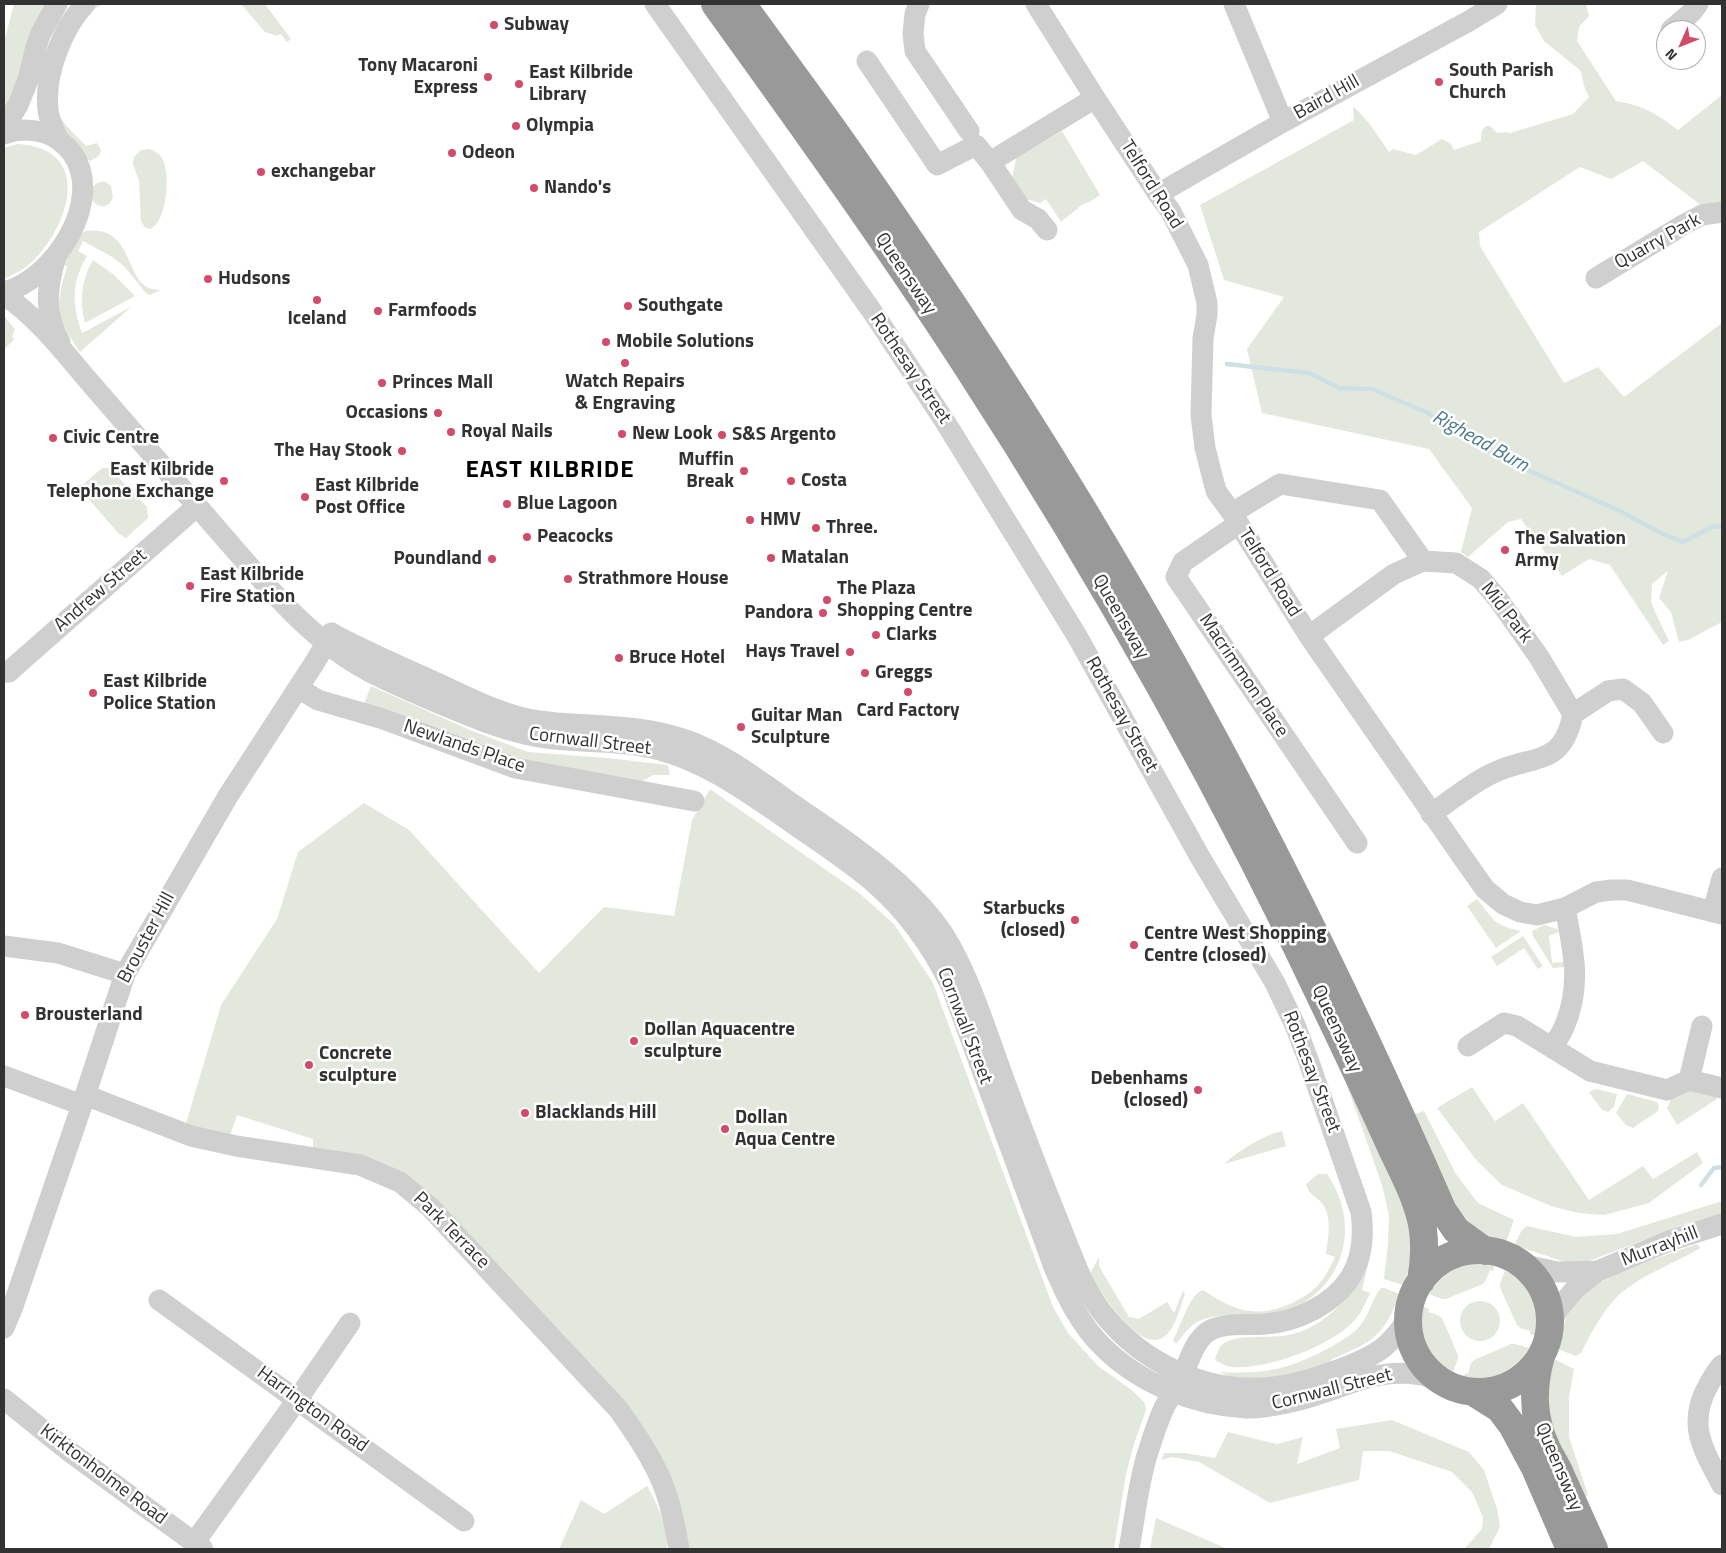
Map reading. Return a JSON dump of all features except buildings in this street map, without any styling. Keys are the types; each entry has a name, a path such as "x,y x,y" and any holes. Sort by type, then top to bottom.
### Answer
{"highway":[{"name":"Queensway","path":"715,4 891,253 964,362 1060,514 1155,677 1259,870 1306,964 1395,1155 1417,1208 1422,1228 1423,1276"},
{"name":"Queensway","path":"742,4 844,145 915,249 1049,453 1111,555 1212,736 1287,877 1364,1034 1443,1212 1456,1230 1487,1251"},
{"path":"1487,1251 1502,1255 1521,1264 1534,1277 1543,1292 1548,1308 1543,1347 1523,1377 1499,1390 1473,1392 1456,1388 1438,1379 1422,1363 1414,1348 1408,1319 1412,1300 1423,1276 1438,1264 1459,1253 1487,1251"},
{"name":"Queensway","path":"1543,1347 1535,1380 1534,1405 1537,1422 1546,1448 1560,1473 1594,1549"},
{"name":"Queensway","path":"1473,1392 1500,1408 1512,1425 1535,1468 1570,1549"}],"street":[{"path":"4,128 18,105 28,80 41,33 57,4"},
{"path":"58,139 51,124 48,110 51,73 58,48 66,31 78,12 86,4"},
{"name":"Rothesay Street","path":"655,4 882,326 944,420 1077,636 1200,857 1275,983 1310,1062 1361,1212 1363,1226 1362,1242 1355,1268 1350,1279 1335,1294 1298,1317 1282,1322 1214,1328 1207,1333 1194,1349 1164,1408 1148,1453 1129,1549"},
{"path":"919,4 915,14 913,34 915,51 969,132"},
{"name":"Telford Road","path":"1036,4 1095,98 1170,210 1198,265 1205,293 1207,315 1204,338 1201,415 1205,448 1216,491 1309,636 1485,889 1503,904 1520,912 1537,915 1565,908 1596,892 1612,890 1627,890 1717,913"},
{"path":"1234,4 1283,122"},
{"name":"Baird Hill","path":"1158,194 1283,122 1469,22 1497,4"},
{"path":"1682,20 1698,4"},
{"path":"867,61 938,165 976,145 990,162 1022,210 1038,219 1047,230"},
{"path":"990,162 1095,98"},
{"path":"4,134 28,130 39,131 58,139"},
{"name":"Cornwall Street","path":"58,139 77,160 83,180 78,216 49,280 50,318 54,331 66,353"},
{"name":"Quarry Park","path":"1596,278 1702,215 1722,212"},
{"path":"4,294 28,282 41,272 65,242"},
{"name":"Cornwall Street","path":"4,294 21,308 66,353 262,581 292,611 329,639 353,645 473,699 520,717 537,720 635,727 671,735 699,745 735,764 880,867 923,909 938,927 959,963 1072,1257 1090,1295 1101,1311 1128,1340 1154,1359 1178,1383 1208,1402 1248,1408 1297,1401 1380,1374 1417,1374 1438,1379"},
{"path":"1235,519 1280,484 1380,500 1423,561"},
{"name":"Andrew Street","path":"4,672 9,672 198,506"},
{"name":"Macrimmon Place","path":"1235,519 1183,562 1176,578 1357,843"},
{"name":"Mid Park","path":"1309,636 1394,574 1423,561 1456,563 1481,579 1506,609 1539,657 1573,714"},
{"name":"Brouster Hill","path":"4,1328 84,1100 125,974 228,796 329,639"},
{"name":"Newlands Place","path":"298,688 318,700 383,719 514,768 694,800"},
{"path":"1431,814 1474,784 1500,770 1536,761 1553,753 1567,736 1573,714 1608,691 1623,689 1642,703 1663,733"},
{"path":"1717,913 1722,878"},
{"path":"1552,1048 1565,1026 1572,1002 1575,976 1574,958 1565,908"},
{"path":"4,946 58,953 125,974"},
{"path":"1468,1046 1504,1023 1517,1026 1590,1071 1667,1090 1689,1080 1722,1088"},
{"path":"1689,1080 1702,1026"},
{"name":"Park Terrace","path":"4,1076 84,1100 191,1136 236,1146 351,1163 400,1182 437,1214 619,1410 640,1440 662,1482 673,1515 680,1549"},
{"name":"Murrayhill","path":"1543,1347 1559,1308 1575,1289 1598,1271 1669,1241 1722,1224"},
{"name":"Murrayhill","path":"1521,1264 1557,1272 1598,1271"},
{"name":"Harrington Road","path":"159,1300 464,1521"},
{"name":"Cornwall Street","path":"1178,1383 1212,1383 1249,1388 1299,1383 1353,1363 1380,1350 1390,1342 1408,1319"},
{"path":"198,1546 350,1323"},
{"path":"1722,1365 1706,1390 1698,1411 1699,1436 1702,1446 1722,1485"},
{"name":"Kirktonholme Road","path":"4,1399 70,1452 198,1546"}],"shaded area":[{"path":"14,4 46,4 19,78 4,111 4,42"},
{"path":"94,4 102,4 80,24 68,47 61,67 56,100 60,117 69,129 86,146 97,143 101,150 99,156 90,161 82,157 59,125 53,101 65,45"},
{"path":"241,4 265,4 291,39 287,42 281,34 277,36 265,32"},
{"path":"1536,4 1586,4 1589,16 1579,27 1577,41 1616,101 1635,105 1649,111 1678,130 1722,95 1722,206 1702,206 1643,161 1611,179 1580,167 1479,232 1480,246 1564,383 1598,367 1624,397 1722,323 1722,622 1688,640 1679,642 1671,612 1659,598 1668,571 1652,584 1651,601 1669,641 1663,645 1610,565 1589,559 1562,576 1521,519 1508,522 1468,557 1461,552 1472,508 1429,449 1262,413 1247,349 1284,297 1224,280 1200,205 1354,120 1353,106 1369,123 1389,152 1393,149 1416,155 1442,139 1451,144 1454,150 1481,141 1482,131 1489,125 1497,133 1509,132 1507,134 1573,114 1589,97 1584,86 1581,71 1544,41 1535,25"},
{"path":"1062,131 1100,195 1090,202 1083,204 1061,222 1046,199 1040,203 1026,199 1012,179 1016,158"},
{"path":"17,144 41,149 57,159 65,173 68,190 65,208 57,227 46,245 30,264 4,279 4,148"},
{"path":"149,149 158,153 162,158 167,180 166,198 162,214 158,222 151,229 146,228 141,222 139,181 133,164 134,157 141,150"},
{"path":"104,181 111,186 113,198 109,204 101,206 90,198 93,187 97,183"},
{"path":"86,231 103,232 114,238 122,248 140,281 148,288 161,290 150,295 145,292 125,267 112,257 83,241 78,251 87,256 78,275 75,294 76,313 82,333 131,307 80,352 62,321 59,303 67,267 63,264 80,234"},
{"path":"93,260 113,274 135,296 85,323 82,291 86,275"},
{"path":"4,316 15,329 12,336 14,340 4,349"},
{"path":"102,468 108,468 113,472 147,507 148,518 126,538 119,534 79,488"},
{"path":"371,686 470,730 528,752 668,765 670,775 653,775 641,782 504,760 363,706"},
{"path":"710,789 859,893 894,924 933,983 1053,1307 1068,1333 1098,1366 1133,1391 1144,1402 1146,1410 1126,1474 1114,1549 685,1549 667,1476 435,1204 313,1150 313,1139 237,1115 230,1136 185,1127 221,1005 277,919 298,852 364,803 409,830 539,973 604,907 674,916 692,820"},
{"path":"1477,899 1498,923 1521,931 1496,948 1467,906"},
{"path":"1544,925 1557,929 1559,932 1549,936 1552,963 1564,962 1564,967 1553,968 1533,936 1532,931"},
{"path":"1523,936 1543,966 1538,969 1524,948 1497,966 1491,957"},
{"path":"1342,1071 1410,1212 1411,1265 1403,1285 1384,1279 1389,1215 1382,1185"},
{"path":"1472,1087 1495,1121 1523,1103 1589,1200 1643,1166 1653,1179 1697,1152 1703,1163 1649,1203 1604,1215 1578,1213 1551,1206 1502,1185 1477,1161 1437,1108"},
{"path":"1596,1089 1617,1094 1614,1107 1608,1112 1602,1110 1589,1092"},
{"path":"1684,1090 1713,1093 1717,1099 1677,1125 1667,1108 1672,1097"},
{"path":"1627,1094 1657,1102 1659,1106 1658,1111 1633,1128 1626,1125 1616,1113"},
{"path":"1424,1111 1456,1174 1478,1203 1514,1220 1505,1245 1468,1229 1459,1221 1410,1116"},
{"path":"1282,1131 1286,1146 1224,1164 1251,1144"},
{"path":"1318,1174 1327,1174 1337,1191 1343,1210 1345,1228 1344,1246 1338,1263 1329,1279 1316,1293 1284,1315 1217,1316 1200,1320 1191,1326 1176,1344 1173,1340 1189,1304 1203,1290 1234,1307 1245,1310 1266,1311 1290,1304 1306,1295 1318,1285 1335,1257 1326,1254 1329,1227 1325,1208 1310,1193 1306,1184"},
{"path":"1722,1201 1722,1214 1685,1224 1589,1261 1562,1261 1514,1245 1522,1230 1527,1226 1576,1237 1617,1234"},
{"path":"1697,1244 1700,1247 1699,1249 1647,1276 1619,1295 1593,1330 1581,1353 1576,1356 1558,1349 1569,1310 1579,1296 1592,1287 1629,1269"},
{"path":"1370,1256 1362,1290 1370,1293 1358,1316 1341,1332 1296,1355 1262,1365 1230,1367 1215,1360 1221,1346 1233,1339 1293,1334 1320,1322 1336,1309 1348,1295"},
{"path":"1099,1257 1099,1266 1129,1317 1139,1319 1167,1302 1174,1313 1183,1291 1185,1294 1177,1316 1165,1336 1155,1340 1145,1338 1124,1321 1092,1278 1091,1272"},
{"path":"1471,1263 1495,1264 1493,1271 1490,1270 1483,1284 1446,1299 1429,1294 1447,1274"},
{"path":"1505,1270 1522,1284 1532,1298 1536,1315 1536,1336 1517,1325 1500,1288"},
{"path":"1381,1288 1400,1294 1382,1329 1358,1348 1332,1359 1329,1364 1286,1378 1235,1379 1219,1372 1248,1372 1285,1367 1319,1353 1342,1341 1362,1324"},
{"path":"1480,1301 1494,1307 1500,1321 1494,1335 1480,1341 1466,1335 1460,1321 1466,1307"},
{"path":"1422,1306 1429,1309 1428,1312 1442,1318 1458,1355 1453,1372 1436,1359 1426,1345 1422,1328"},
{"path":"1511,1344 1529,1348 1509,1371 1493,1378 1463,1379 1465,1373 1468,1374 1471,1363 1474,1360"},
{"path":"1554,1359 1574,1369 1569,1396 1569,1437 1588,1495 1582,1498 1550,1429 1547,1390"},
{"path":"1392,1420 1469,1452 1484,1470 1497,1509 1500,1527 1489,1549 1464,1549 1482,1529 1483,1517 1472,1492 1452,1472 1389,1451 1363,1451 1359,1480 1270,1503 1199,1462 1172,1457 1161,1460 1164,1453 1185,1453 1215,1458 1228,1432 1277,1444 1303,1437 1297,1464 1340,1448 1336,1429"},
{"path":"647,1486 661,1516 666,1533 667,1549 559,1549 581,1500 604,1514"},
{"path":"1156,1518 1228,1549 1150,1549"}],"waterway":[{"name":"Righead Burn","path":"1227,364 1309,373 1339,388 1372,389 1428,413 1461,437 1532,472 1620,511 1661,533 1683,542 1712,527 1722,526"},
{"path":"1701,1185 1714,1168 1722,1167"}],"place":[{"name":"Subway","path":"494,25"},
{"name":"Tony Macaroni Express","path":"488,77"},
{"name":"South Parish Church","path":"1439,82"},
{"name":"East Kilbride Library","path":"519,84"},
{"name":"Olympia","path":"516,126"},
{"name":"Odeon","path":"452,153"},
{"name":"exchangebar","path":"261,172"},
{"name":"Nando's","path":"534,188"},
{"name":"Hudsons","path":"208,279"},
{"name":"Iceland","path":"317,300"},
{"name":"Southgate","path":"628,306"},
{"name":"Farmfoods","path":"378,311"},
{"name":"Mobile Solutions","path":"606,342"},
{"name":"Watch Repairs & Engraving","path":"625,363"},
{"name":"Princes Mall","path":"382,383"},
{"name":"Occasions","path":"438,413"},
{"name":"Royal Nails","path":"451,432"},
{"name":"New Look","path":"622,434"},
{"name":"S&S Argento","path":"722,435"},
{"name":"Civic Centre","path":"53,438"},
{"name":"The Hay Stook","path":"402,451"},
{"name":"Muffin Break","path":"744,471"},
{"name":"East Kilbride Telephone Exchange","path":"224,481"},
{"name":"Costa","path":"791,481"},
{"name":"East Kilbride Post Office","path":"305,497"},
{"name":"Blue Lagoon","path":"507,504"},
{"name":"HMV","path":"750,520"},
{"name":"Three.","path":"816,528"},
{"name":"Peacocks","path":"527,537"},
{"name":"The Salvation Army","path":"1505,550"},
{"name":"Matalan","path":"771,558"},
{"name":"Poundland","path":"492,559"},
{"name":"Strathmore House","path":"568,579"},
{"name":"East Kilbride Fire Station","path":"190,586"},
{"name":"The Plaza Shopping Centre","path":"827,600"},
{"name":"Pandora","path":"823,613"},
{"name":"Clarks","path":"876,635"},
{"name":"Hays Travel","path":"850,652"},
{"name":"Bruce Hotel","path":"619,658"},
{"name":"Greggs","path":"865,673"},
{"name":"Card Factory","path":"908,692"},
{"name":"East Kilbride Police Station","path":"93,693"},
{"name":"Guitar Man Sculpture","path":"741,727"},
{"name":"Starbucks (closed)","path":"1075,920"},
{"name":"Centre West Shopping Centre (closed)","path":"1134,945"},
{"name":"Brousterland","path":"25,1015"},
{"name":"Dollan Aquacentre sculpture","path":"634,1041"},
{"name":"Concrete sculpture","path":"309,1065"},
{"name":"Debenhams (closed)","path":"1198,1090"},
{"name":"Blacklands Hill","path":"525,1113"},
{"name":"Dollan Aqua Centre","path":"725,1129"}],"district":[{"name":"EAST KILBRIDE","path":"550,471"}]}
